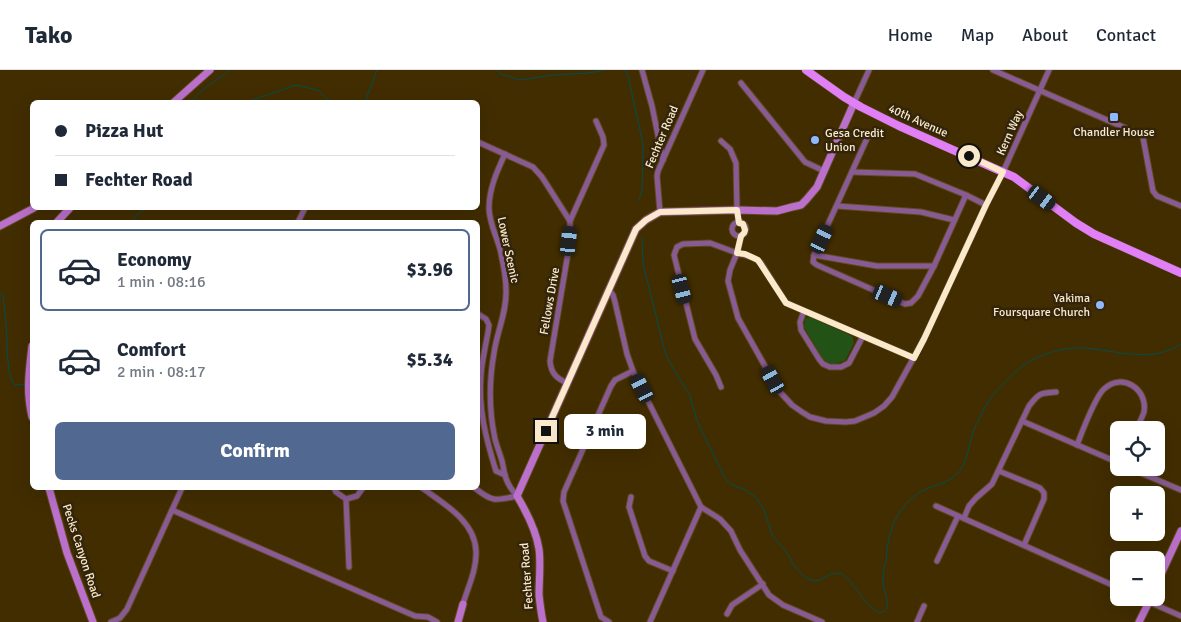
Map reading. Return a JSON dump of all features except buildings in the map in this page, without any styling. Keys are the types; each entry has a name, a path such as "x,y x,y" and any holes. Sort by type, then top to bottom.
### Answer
{"main road":[{"name":"40th Avenue","path":"806,70 854,103 900,126 1014,177 1094,234 1181,273"}],"street":[{"path":"176,100 210,70"},
{"path":"642,70 652,106 663,160"},
{"name":"Fechter Road","path":"660,212 657,176 703,70"},
{"path":"477,490 486,497 493,499 500,500 517,496 636,229 646,220 660,212 777,211 800,205 817,188 869,70"},
{"path":"993,70 1139,134 1143,137 1153,191 1157,196 1181,206"},
{"name":"Kern Way","path":"741,236 728,281 738,318 779,391 792,406 810,417 826,421 846,422 864,418 884,406 892,397 914,358 1003,172 1049,70"},
{"path":"741,83 805,162 824,171"},
{"path":"570,221 604,145 603,137 596,121"},
{"path":"869,134 814,255 813,262 817,265 905,304 911,303 918,296 934,266 966,195"},
{"path":"721,141 730,149 736,163 739,223"},
{"path":"480,143 538,172 570,221"},
{"name":"Lower Scenic","path":"505,154 493,182 489,210 506,278 506,302 494,352 490,391 495,439 508,483 517,496"},
{"path":"852,172 915,174 986,205"},
{"path":"837,206 921,212 954,220"},
{"path":"0,226 30,210"},
{"path":"58,220 68,210"},
{"name":"Fellows Drive","path":"567,383 554,374 550,361 568,253 570,221"},
{"path":"739,223 743,224 745,232 741,236 736,236 732,230 733,226 739,223"},
{"path":"721,386 695,339 674,255 677,248 683,244 710,243 758,260 786,303 914,358"},
{"path":"814,255 877,266 934,266"},
{"path":"609,290 613,295 627,354 633,370 701,507 727,525 740,550 769,595 777,601 822,622"},
{"path":"804,311 800,322 801,330 818,359 830,367 841,367 849,363 863,336"},
{"path":"480,315 486,319 489,325 481,374 480,399 483,423 496,471 505,475"},
{"path":"30,362 28,379 30,407"},
{"path":"609,622 601,617 563,502 563,496 611,386 616,380 633,370"},
{"path":"1077,445 1099,394 1109,385 1125,382 1135,387 1144,405 1144,412 1140,421"},
{"path":"964,518 969,506 992,484 1029,406 1042,393 1056,392"},
{"path":"1022,421 1110,459"},
{"path":"999,471 1040,488 1044,493 1044,499 1024,545"},
{"path":"1148,476 1181,490"},
{"name":"Pecks Canyon Road","path":"50,490 67,553 93,622"},
{"path":"111,622 120,618 128,609 181,490"},
{"path":"335,490 346,499"},
{"path":"346,499 357,496 362,490"},
{"path":"425,490 461,518 473,537 476,558 458,622"},
{"name":"Fechter Road","path":"517,496 531,523 539,548 539,595 543,622"},
{"path":"631,497 629,507 645,556 649,561 673,571"},
{"path":"346,499 349,567"},
{"path":"936,506 1110,584"},
{"path":"650,622 701,507"},
{"path":"172,510 415,616 428,617 437,622"},
{"path":"937,561 958,516"},
{"path":"1165,566 1181,531"},
{"path":"727,614 732,605 763,584"},
{"path":"917,622 924,606"},
{"path":"1140,622 1147,606"},
{"path":"1162,606 1181,616"}],"green space":[{"path":"808,317 852,336 854,343 844,361 834,364 822,358 804,327 805,319"}],"waterway":[{"path":"193,100 201,91 230,70"},
{"path":"366,100 377,70"},
{"path":"497,70 501,74 520,80 604,70"},
{"path":"625,70 643,144 642,191 639,200"},
{"path":"253,100 296,85 318,90 328,100"},
{"path":"133,220 144,210"},
{"path":"642,238 643,263 665,352 690,396 697,421 724,476 730,484 746,490 755,497 763,507 772,535 785,550 796,568 805,577 813,581 820,580 831,574 842,574 869,605 879,612 886,610 887,606 883,575 890,536 894,522 901,509 917,494 950,479 960,471 980,416 994,394 1017,370 1043,355 1069,348 1085,348 1142,355 1160,353 1181,344"},
{"path":"0,293 3,295 12,380 15,385 27,384"}],"place":[{"name":"Chandler House","path":"1114,117"},
{"name":"Gesa Credit Union","path":"815,140"},
{"name":"Yakima Foursquare Church","path":"1100,305"}],"route":[{"path":"546,431 636,229 646,220 660,212 737,210 739,223 743,224 745,230 741,236 737,253 745,254 761,263 786,303 914,358 1003,172 969,156"}]}
